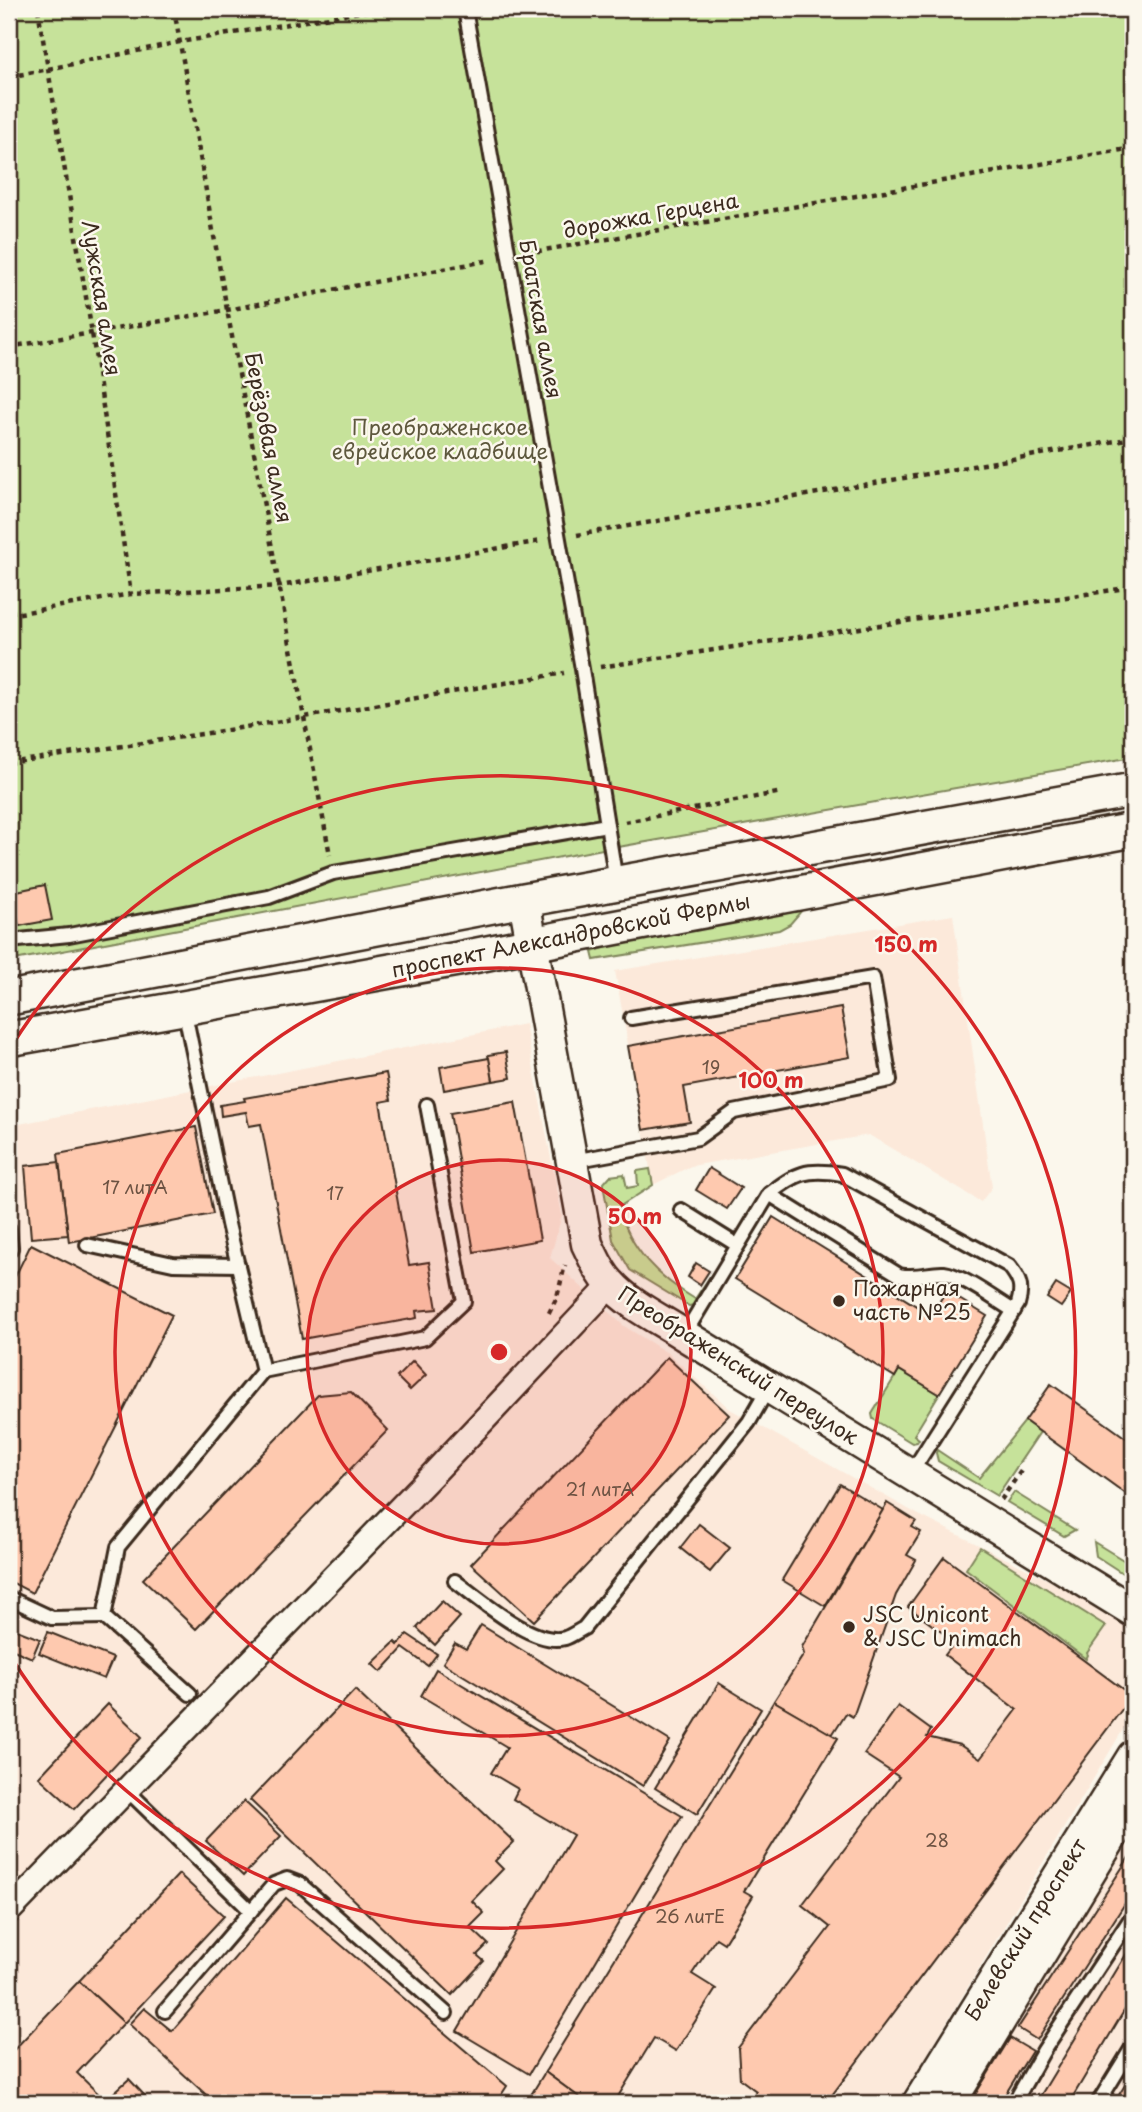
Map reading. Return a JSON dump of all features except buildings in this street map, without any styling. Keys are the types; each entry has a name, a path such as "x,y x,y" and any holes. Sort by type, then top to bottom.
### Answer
{"main road":[{"name":"проспект Александровской Фермы","path":"9,998 524,900 1133,790"},
{"name":"проспект Александровской Фермы","path":"9,1039 458,959 1133,830"}],"street":[{"name":"Преображенский переулок","path":"524,900 587,1244 598,1267 611,1285 684,1335 1133,1611"},
{"path":"9,1911 432,1475 611,1285"},
{"name":"Белевский проспект","path":"918,2103 1133,1756"},
{"name":"Белевский проспект","path":"950,2103 1133,1802"}],"lane":[{"name":"Братская аллея","path":"465,9 582,670 616,883"},
{"path":"9,942 69,935 269,897 333,873 607,825"},
{"path":"572,1161 698,1138 734,1112 890,1080 873,978 631,1018"},
{"path":"184,1007 263,1371"},
{"path":"104,1617 118,1547 263,1371 425,1338 464,1301 427,1105"},
{"path":"684,1335 769,1194 790,1178 817,1170 842,1174 1009,1266 1018,1277 1022,1291 1014,1311 911,1474"},
{"path":"769,1194 899,1275 913,1278 942,1273 955,1276 1014,1311"},
{"path":"681,1210 737,1245"},
{"path":"9,1229 9,1251"},
{"path":"87,1245 173,1264 238,1265"},
{"path":"455,1581 528,1633 545,1639 564,1638 584,1628 749,1422 769,1387"},
{"path":"9,1598 52,1618 104,1617 190,1694"},
{"path":"126,1789 251,1911"},
{"path":"165,2011 274,1884 287,1879 300,1884 446,2013"},
{"path":"1014,2103 1044,2050 1133,1915"},
{"path":"1098,2103 1133,2046"}],"path":[{"name":"Лужская аллея","path":"38,9 92,333 131,594"},
{"name":"Берёзовая аллея","path":"174,9 227,310 333,873"},
{"path":"9,77 180,42 378,9"},
{"name":"дорожка Герцена","path":"9,347 1133,148"},
{"path":"9,590 13,614"},
{"path":"607,825 782,792"},
{"path":"545,1322 557,1297 566,1257"},
{"path":"999,1503 1023,1468"}],"shaded area":[{"path":"953,915 992,1187 981,1202 869,1135 691,1166 653,1185 615,971"},
{"path":"525,1024 562,1215 550,1258 624,1326 669,1354 730,1409 919,1515 1102,1607 1133,1629 1133,1713 904,2093 893,2103 9,2103 9,1273 18,1254 9,1178 9,1126"},
{"path":"1133,1833 1133,2103 966,2103 1048,1971"}],"green space":[{"name":"Преображенское еврейское кладбище","path":"9,9 1133,9 1133,757 618,847 617,843 603,845 603,849 9,961"},
{"path":"802,910 790,924 779,930 594,960 592,952 613,945"},
{"path":"650,1169 653,1185 619,1207 638,1249 669,1281 695,1299 714,1273 694,1305 689,1306 630,1270 613,1240 603,1184 610,1176 624,1174 627,1188 638,1186 637,1171"},
{"path":"899,1370 939,1394 914,1435 919,1439 917,1442 912,1443 873,1419 872,1414"},
{"path":"1025,1421 1040,1432 997,1496 938,1461 937,1450 979,1478"},
{"path":"1014,1492 1075,1530 1064,1536 1007,1502"},
{"path":"1094,1542 1133,1566 1133,1580 1096,1556"},
{"path":"980,1547 1106,1626 1087,1653 1086,1659 966,1569"}],"place":[{"name":"Пожарная часть №25","path":"839,1301"},
{"name":"JSC Unicont & JSC Unimach","path":"849,1627"}]}
